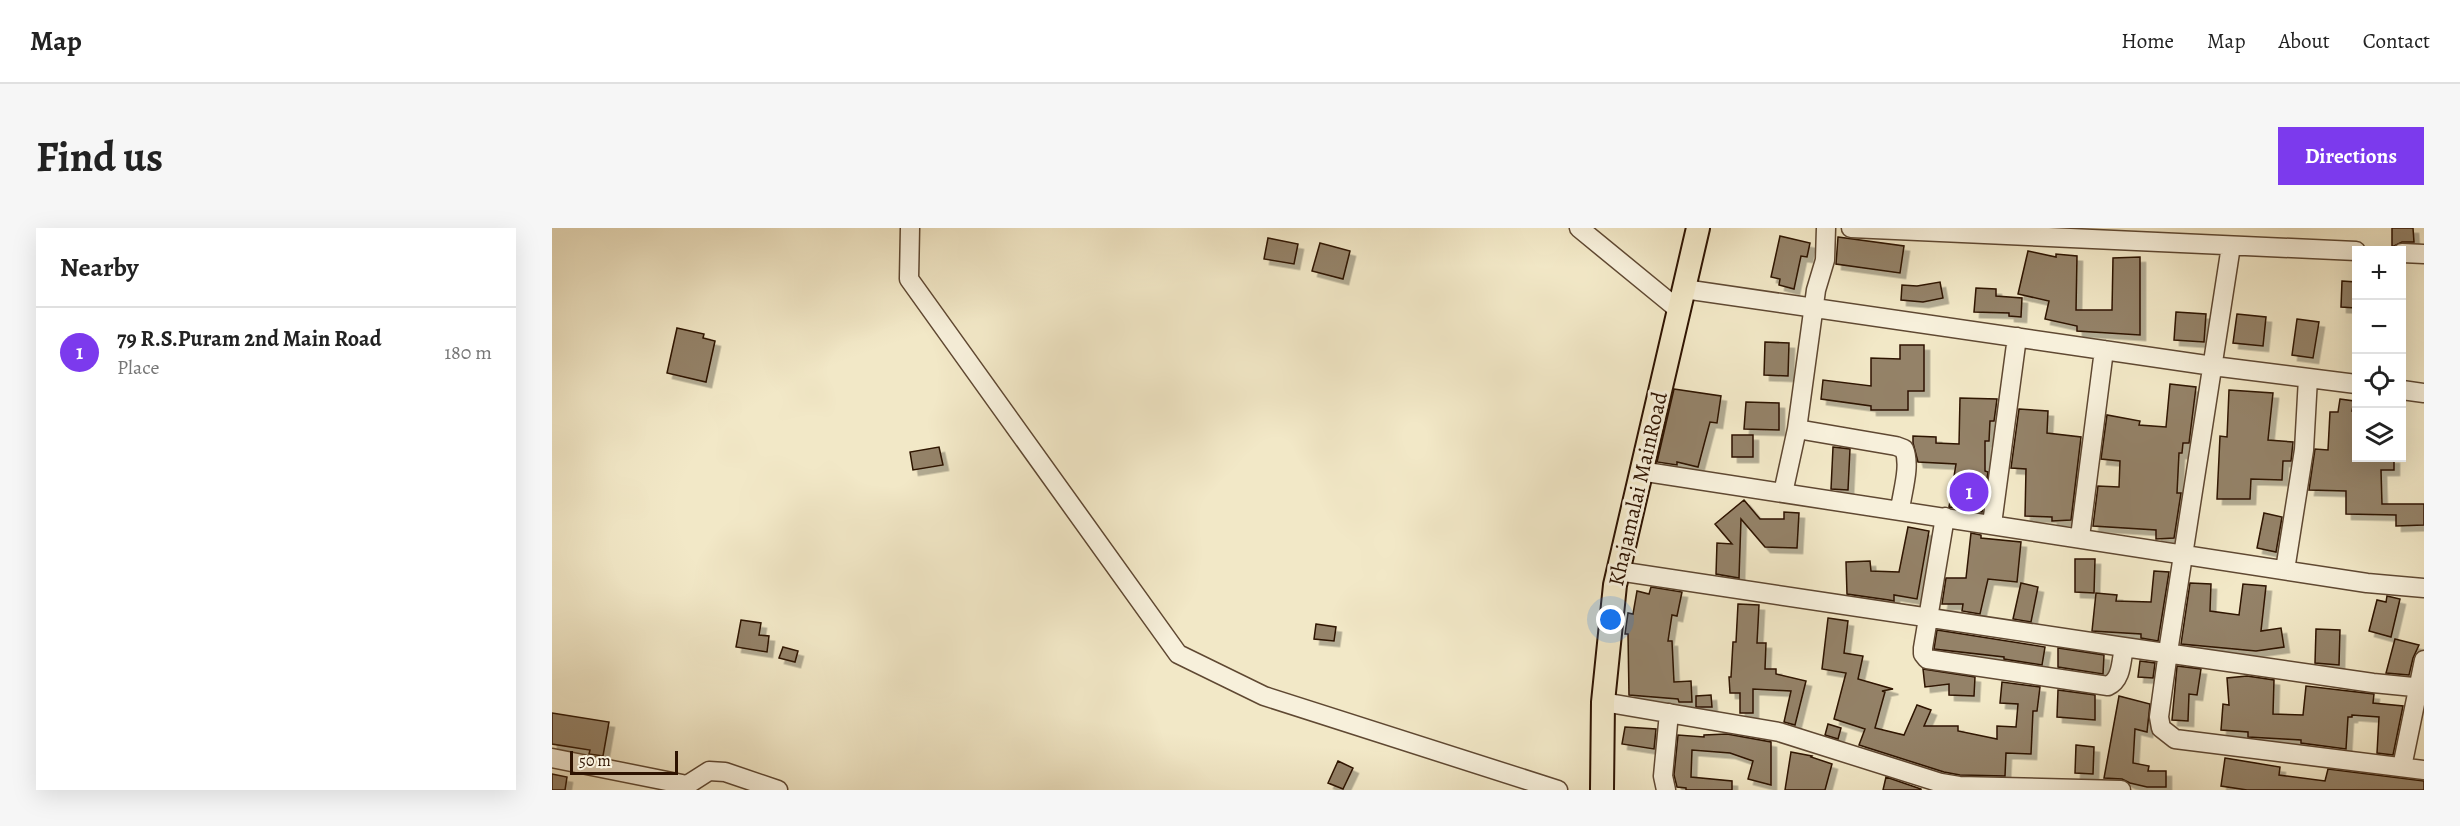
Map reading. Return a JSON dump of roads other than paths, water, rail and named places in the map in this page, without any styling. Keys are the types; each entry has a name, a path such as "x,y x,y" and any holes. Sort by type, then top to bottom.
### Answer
{"main road":[{"name":"Khajamalai MainRoad","path":"1602,790 1603,702 1608,640 1618,571 1698,228"}],"street":[{"path":"910,228 909,279 1178,654 1264,696 1558,790"},
{"path":"1579,228 1681,299 1814,307 2213,366 2352,384"},
{"path":"1784,493 1797,429 1816,290 1825,260 1826,228"},
{"path":"1851,228 2352,251"},
{"path":"2231,246 2168,652 2159,717 2161,728 2175,739 2424,770"},
{"path":"2406,253 2424,254"},
{"path":"1992,524 2017,337"},
{"path":"2080,537 2104,350"},
{"path":"2285,570 2304,450 2308,378"},
{"path":"2406,391 2424,393"},
{"path":"1797,429 1904,449 1906,467 1900,510"},
{"path":"1640,471 2367,583 2424,588"},
{"path":"1945,517 1923,654 1927,660 2108,686 2115,683 2118,676 2124,647"},
{"path":"1618,571 2124,647 2422,688"},
{"path":"2402,767 2422,688 2424,660"},
{"path":"1603,702 1779,732 1941,783 2042,790 2121,790"},
{"path":"1666,790 1663,776 1670,713"},
{"path":"552,758 686,788 709,771 725,772 778,790"}],"place":[{"name":"79 R.S.Puram 2nd Main Road","path":"1969,492"}]}
